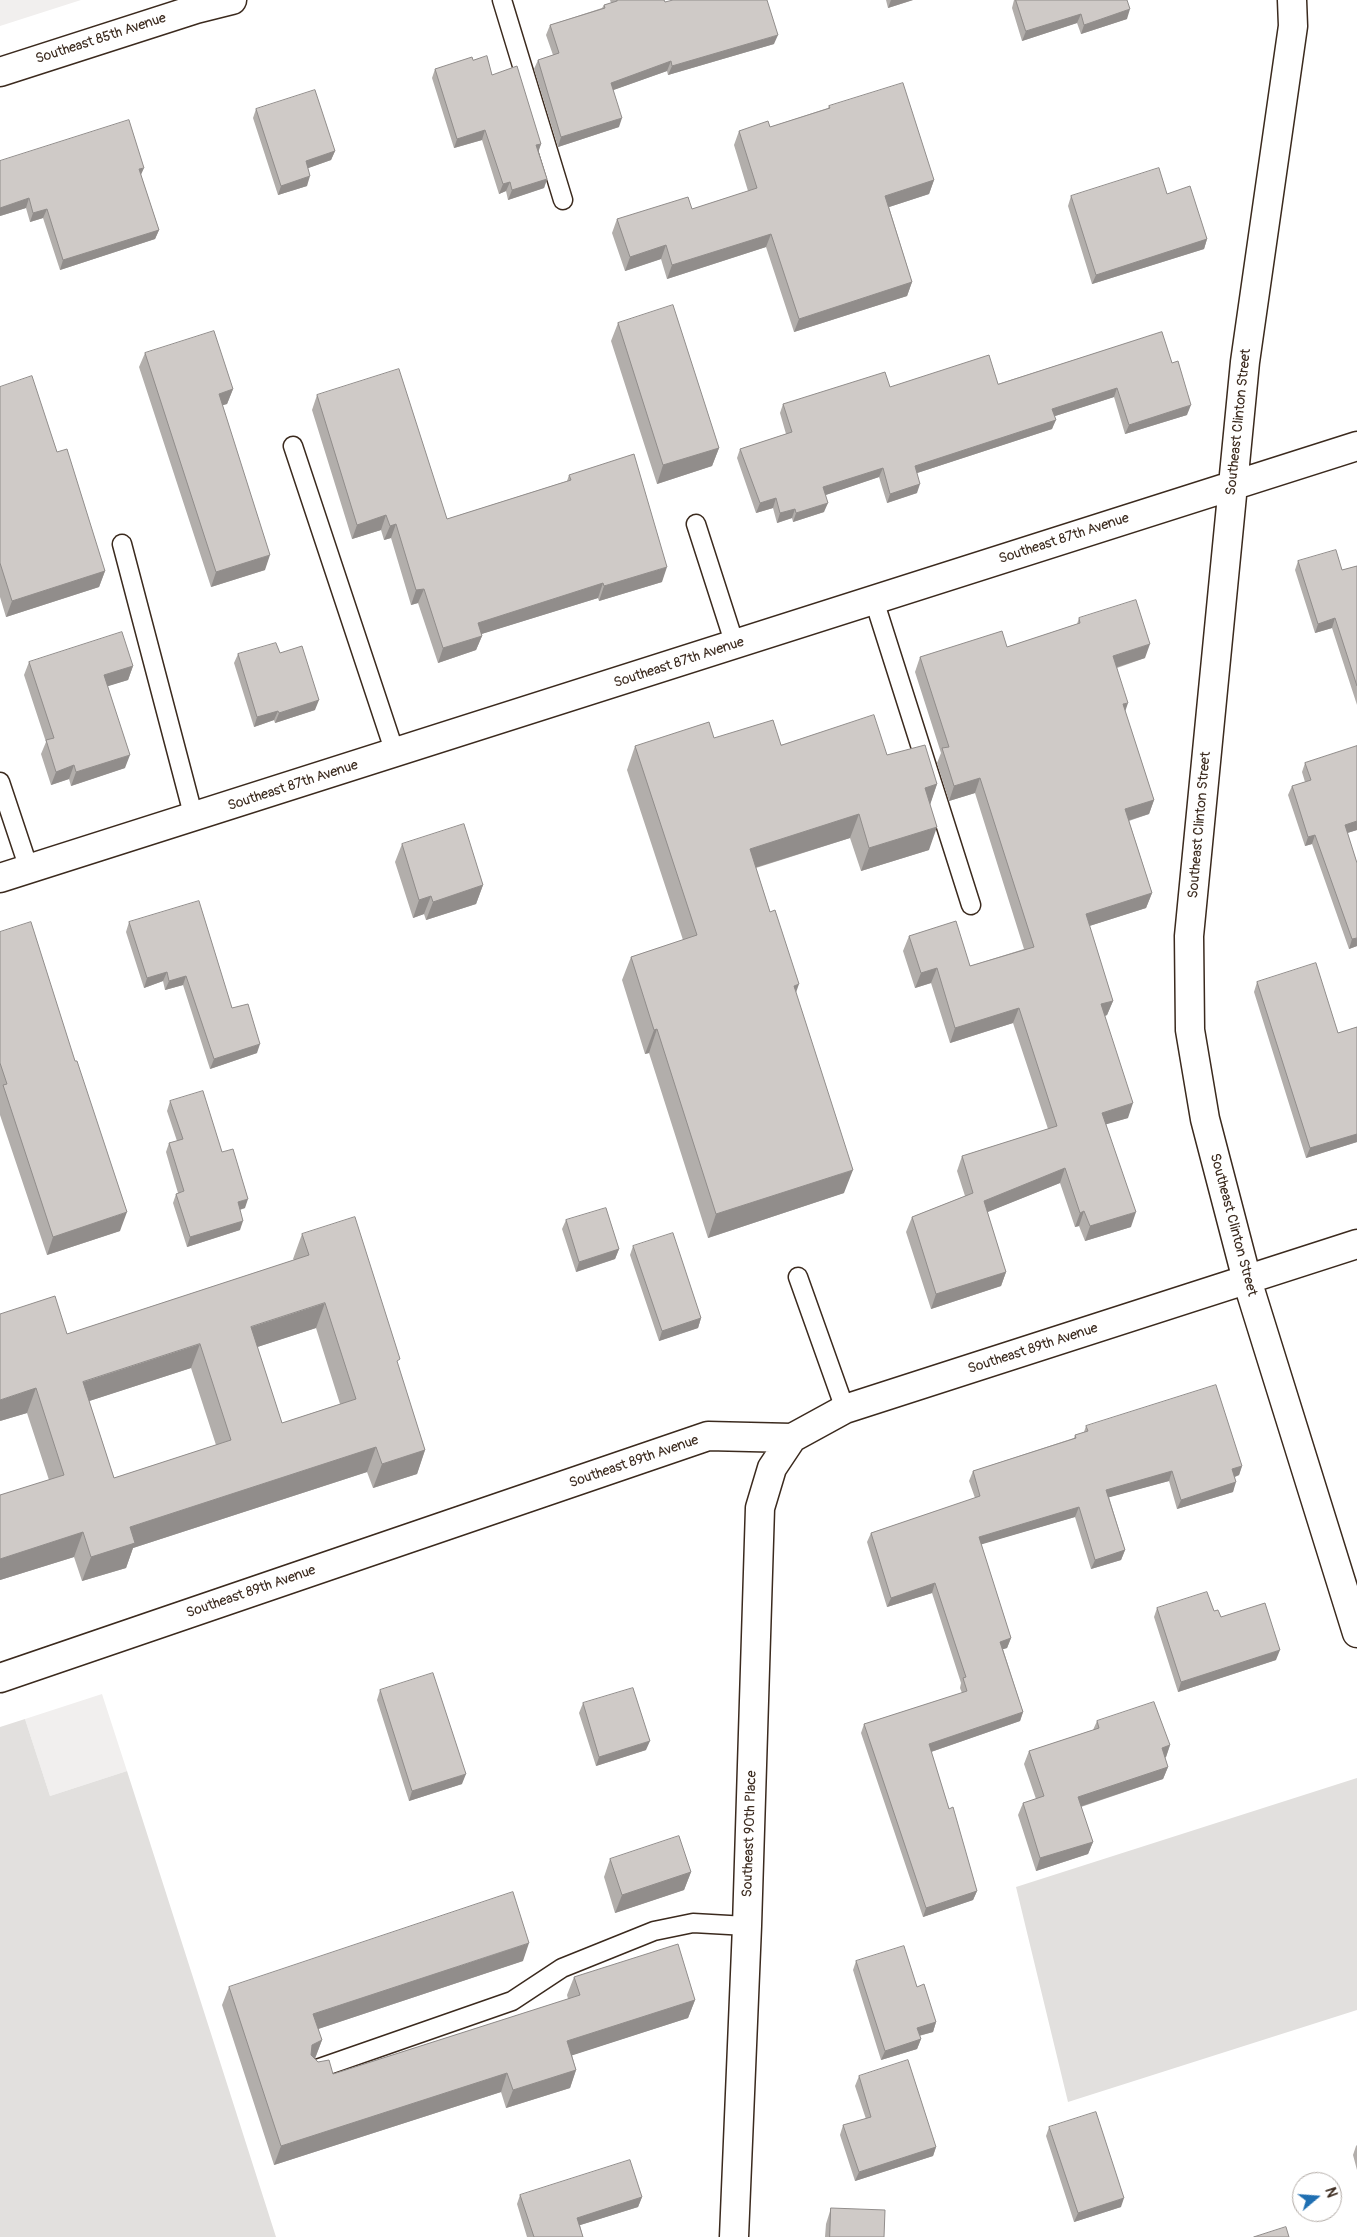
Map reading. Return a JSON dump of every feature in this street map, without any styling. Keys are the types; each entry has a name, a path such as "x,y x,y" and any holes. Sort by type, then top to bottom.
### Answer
{"street":[{"name":"Southeast 85th Avenue","path":"0,72 196,9 232,0"},
{"name":"Southeast Clinton Street","path":"1292,0 1293,26 1245,362 1232,485 1189,936 1190,1030 1205,1119 1247,1280 1357,1632"},
{"name":"Southeast 87th Avenue","path":"0,878 45,866 1357,446"},
{"name":"Southeast 89th Avenue","path":"0,1678 708,1436 792,1438 845,1409 1357,1244"},
{"name":"Southeast 90th Place","path":"734,2237 747,1926 760,1508 772,1468 792,1438"}],"lane":[{"path":"502,0 563,200"},
{"path":"293,446 395,753"},
{"path":"696,524 735,645"},
{"path":"122,544 194,818"},
{"path":"874,600 971,905"},
{"path":"0,782 29,869"},
{"path":"798,1277 845,1409"},
{"path":"314,2070 512,2001 562,1968 654,1931 693,1923 747,1926"}],"shaded area":[{"path":"0,0 81,0 0,26"},
{"path":"102,1694 127,1771 50,1796 25,1719"},
{"path":"25,1719 50,1796 127,1771 276,2237 0,2237 0,1727"},
{"path":"1357,1778 1357,2010 1068,2102 1016,1887"}],"building":[{"path":"617,0 664,0 665,2 673,0 767,0 778,35 672,66 671,61 611,83 622,118 561,137 538,60 559,53 550,25 605,8 604,5"},
{"path":"1016,0 1127,0 1130,9 1084,25 1081,14 1026,31"},
{"path":"487,56 492,75 517,66 541,144 536,145 547,179 512,190 510,182 503,184 485,130 457,139 435,69 472,57 473,60"},
{"path":"903,83 934,180 885,196 912,282 799,319 771,234 672,265 666,245 630,257 617,219 688,197 692,209 757,188 739,131 768,121 770,127"},
{"path":"315,90 335,151 306,161 310,176 281,186 256,109"},
{"path":"129,120 144,168 139,169 159,230 63,260 47,209 33,213 29,198 0,208 0,161"},
{"path":"1159,168 1167,194 1190,186 1207,239 1096,275 1071,196"},
{"path":"673,305 719,448 663,465 618,323"},
{"path":"214,331 233,389 219,394 270,555 216,572 145,353"},
{"path":"1162,332 1172,363 1178,361 1191,405 1129,425 1117,388 1052,409 1056,420 915,466 920,484 890,494 883,468 823,487 828,503 796,513 795,509 780,513 776,498 760,503 740,449 792,432 783,404 885,372 890,387 989,355 998,384"},
{"path":"399,369 447,519 571,480 569,475 634,454 667,567 604,586 603,583 478,623 482,636 443,648 424,589 416,590 396,524 390,526 386,515 357,525 317,395"},
{"path":"32,376 57,452 67,449 105,571 12,601 0,563 0,387"},
{"path":"1336,550 1342,570 1357,566 1357,686 1335,618 1318,624 1298,561"},
{"path":"1136,600 1150,644 1113,656 1128,703 1123,704 1154,800 1125,809 1152,893 1086,914 1113,1001 1101,1004 1133,1103 1102,1113 1136,1212 1090,1226 1084,1211 1080,1213 1065,1168 984,1201 1006,1272 936,1294 912,1217 973,1193 962,1156 1057,1126 1019,1008 955,1028 937,968 921,973 909,936 956,921 970,966 1034,947 980,778 954,786 942,748 949,747 920,657 1002,631 1007,647 1080,623 1079,618"},
{"path":"122,632 133,666 104,675 130,755 76,772 74,765 56,772 46,740 54,738 29,662"},
{"path":"276,643 280,653 302,646 319,700 279,713 278,711 257,717 238,654"},
{"path":"874,715 887,755 925,745 937,784 925,788 937,827 869,848 859,814 750,849 770,912 775,910 799,984 794,986 853,1170 716,1214 657,1029 654,1030 631,957 697,935 635,746 709,722 714,738 773,720 781,745"},
{"path":"1357,746 1357,821 1345,825 1357,863 1357,938 1352,939 1315,835 1308,837 1292,786 1311,780 1305,763"},
{"path":"464,824 483,885 433,902 431,896 419,900 402,844"},
{"path":"199,901 232,1008 248,1004 260,1044 214,1059 186,976 169,981 167,972 147,978 129,922"},
{"path":"31,922 75,1061 77,1061 127,1212 53,1237 3,1085 7,1084 0,1063 0,932"},
{"path":"1316,963 1338,1033 1357,1027 1357,1134 1310,1148 1257,982"},
{"path":"203,1091 222,1152 233,1149 248,1199 238,1202 243,1221 190,1237 176,1194 184,1191 169,1143 183,1139 170,1101"},
{"path":"606,1208 619,1249 579,1262 566,1220"},
{"path":"355,1217 400,1359 397,1361 425,1450 382,1464 376,1447 130,1527 135,1543 91,1557 83,1532 0,1559 0,1495 64,1475 36,1388 0,1400 0,1314 55,1296 67,1334 309,1255 302,1234","holes":["325,1303 356,1399 282,1423 251,1327","200,1344 231,1440 114,1478 83,1382"]},
{"path":"673,1233 701,1318 662,1331 633,1246"},
{"path":"1216,1385 1242,1466 1232,1469 1236,1482 1181,1500 1172,1471 1106,1490 1125,1550 1095,1560 1079,1507 979,1537 1011,1638 1000,1642 1023,1712 929,1744 949,1809 953,1807 977,1891 926,1908 864,1724 967,1691 963,1678 966,1677 935,1583 891,1598 871,1533 980,1496 973,1471 1076,1438 1075,1435 1088,1431 1086,1426"},
{"path":"1207,1592 1214,1611 1218,1610 1221,1617 1265,1603 1280,1650 1181,1682 1157,1608"},
{"path":"433,1673 466,1774 412,1791 380,1690"},
{"path":"633,1688 650,1741 599,1757 583,1703"},
{"path":"1154,1702 1170,1745 1162,1748 1168,1767 1078,1797 1093,1842 1040,1858 1023,1803 1044,1796 1029,1751 1099,1728 1097,1721"},
{"path":"679,1836 691,1872 622,1895 610,1859"},
{"path":"513,1892 529,1943 313,2014 322,2040 312,2045 311,2055 318,2062 329,2060 333,2074 580,1995 574,1977 678,1944 695,2000 567,2041 576,2070 513,2090 507,2073 281,2146 229,1987"},
{"path":"904,1946 917,1987 924,1984 936,2022 917,2028 921,2039 885,2051 856,1961"},
{"path":"908,2060 936,2147 859,2172 843,2125 871,2117 859,2076"},
{"path":"1096,2112 1124,2198 1078,2213 1049,2127"},
{"path":"630,2160 642,2197 577,2218 583,2237 534,2237 520,2195"},
{"path":"831,2208 885,2210 884,2237 830,2237"},
{"path":"1286,2227 1289,2237 1254,2237"}]}
